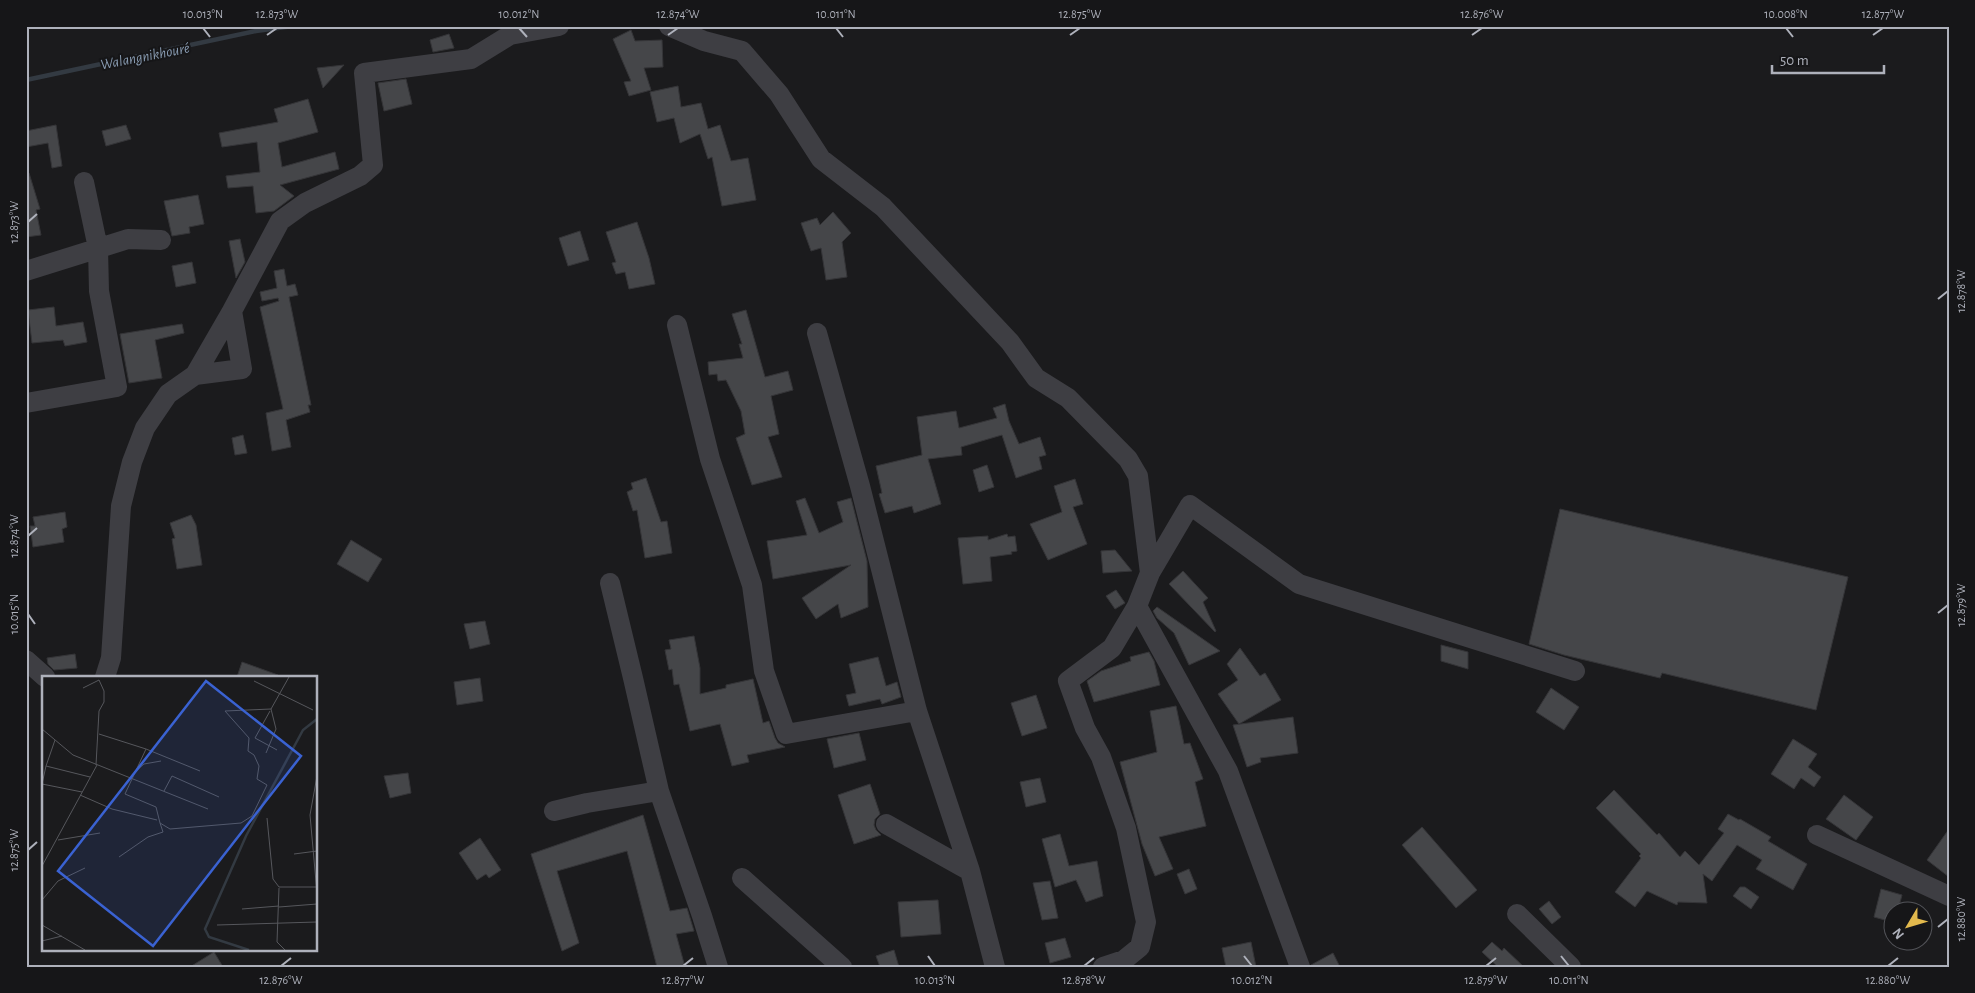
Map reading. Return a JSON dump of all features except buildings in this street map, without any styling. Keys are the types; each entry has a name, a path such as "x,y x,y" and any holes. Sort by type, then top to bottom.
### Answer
{"street":[{"path":"105,676 111,658 121,506 132,462 145,428 168,394 195,374 232,311 280,221 305,203 360,176 373,165 364,73 471,59 510,35 559,26"},
{"path":"669,26 704,41 742,51 779,94 821,159 883,207 1010,342 1036,378 1068,398 1128,459 1138,476 1150,574"},
{"path":"26,403 117,387 99,291 98,248 84,182"},
{"path":"26,271 128,239 161,240"},
{"path":"195,374 242,370 232,311"},
{"path":"677,325 710,459 752,585 764,671 786,734 918,711"},
{"path":"816,333 860,486 918,711 970,871 995,967"},
{"path":"1103,967 1124,960 1140,947 1146,922 1126,828 1101,757 1085,728 1068,681 1112,648 1137,606 1150,574 1190,505 1298,584 1575,671"},
{"path":"610,583 634,678 659,792 718,967"},
{"path":"1137,606 1228,771 1300,967"},
{"path":"26,660 44,676"},
{"path":"554,810 659,792"},
{"path":"886,824 970,871"},
{"path":"1817,835 1949,896"},
{"path":"742,878 842,967"},
{"path":"1517,914 1571,967"}],"waterway":[{"name":"Walangnikhouré","path":"26,80 256,31 293,26"}]}
